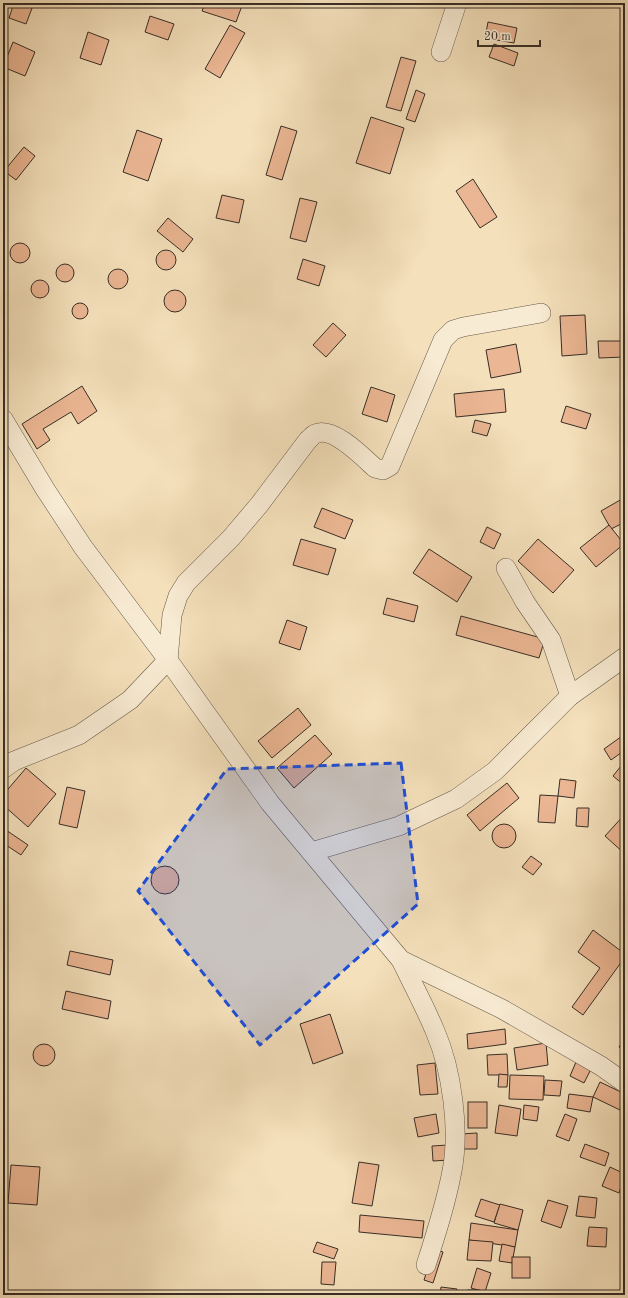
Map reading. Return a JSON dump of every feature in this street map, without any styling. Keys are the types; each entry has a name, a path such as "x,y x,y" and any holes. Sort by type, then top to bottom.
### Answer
{"street":[{"path":"441,52 457,3"},
{"path":"3,769 14,761 80,736 130,700 168,660 172,615 178,596 186,583 231,538 259,505 308,440 315,434 324,433 336,436 375,468 383,470 390,466 443,340 453,330 463,326 541,313"},
{"path":"3,419 45,489 84,547 168,660 270,803 401,960 436,1032 447,1067 455,1138 453,1170 443,1212 426,1265"},
{"path":"506,568 525,602 551,640 570,696"},
{"path":"311,852 399,826 456,799 495,771 570,696 625,657"},
{"path":"401,960 508,1012 601,1066 625,1083"}],"highlighted area":[{"path":"401,763 418,904 260,1045 138,891 227,769"}],"building":[{"path":"14,3 34,3 26,24 9,18"},
{"path":"205,3 243,3 236,22 202,11"},
{"path":"150,16 174,24 168,40 145,32"},
{"path":"488,22 517,28 514,43 485,38"},
{"path":"230,25 245,33 220,78 205,69"},
{"path":"88,32 109,40 101,65 80,58"},
{"path":"13,42 35,52 25,76 3,67"},
{"path":"494,44 518,53 514,66 489,57"},
{"path":"401,57 416,61 401,111 386,107"},
{"path":"416,90 425,94 415,122 406,119"},
{"path":"371,117 404,128 390,174 356,163"},
{"path":"281,126 297,131 282,180 266,175"},
{"path":"137,130 162,139 148,181 123,172"},
{"path":"24,147 35,156 16,180 4,171"},
{"path":"473,179 497,217 480,228 456,191"},
{"path":"222,195 244,200 239,223 216,218"},
{"path":"300,198 317,202 306,242 290,238"},
{"path":"168,218 193,239 183,252 157,231"},
{"path":"20,243 27,246 30,253 27,260 20,263 13,260 10,253 13,246"},
{"path":"166,250 173,253 176,260 173,267 166,270 159,267 156,260 159,253"},
{"path":"303,259 325,266 319,286 297,279"},
{"path":"65,264 71,267 74,273 71,279 65,282 59,279 56,273 59,267"},
{"path":"118,269 125,272 128,279 125,286 118,289 111,286 108,279 111,272"},
{"path":"40,280 46,283 49,289 46,295 40,298 34,295 31,289 34,283"},
{"path":"175,290 183,293 186,301 183,309 175,312 167,309 164,301 167,293"},
{"path":"80,303 86,305 88,311 86,317 80,319 74,317 72,311 74,305"},
{"path":"585,315 587,354 562,356 560,316"},
{"path":"333,323 346,335 326,357 313,345"},
{"path":"598,341 625,341 625,357 599,358"},
{"path":"516,344 521,372 491,378 486,350"},
{"path":"82,386 97,411 78,424 71,412 43,429 50,440 37,449 22,424"},
{"path":"371,387 395,395 387,422 362,414"},
{"path":"504,389 506,412 456,417 454,394"},
{"path":"566,406 591,414 586,429 561,422"},
{"path":"475,420 491,424 487,436 472,432"},
{"path":"622,499 625,504 625,522 611,529 601,511"},
{"path":"322,508 353,520 345,539 314,527"},
{"path":"609,525 624,544 596,567 580,548"},
{"path":"487,527 501,534 494,549 480,542"},
{"path":"301,539 336,549 328,575 293,565"},
{"path":"538,539 574,570 553,593 518,561"},
{"path":"429,549 472,577 457,602 413,573"},
{"path":"387,598 418,606 414,622 383,614"},
{"path":"461,616 545,639 539,658 456,635"},
{"path":"287,620 307,627 300,650 279,643"},
{"path":"298,708 311,725 272,758 258,741"},
{"path":"625,734 625,750 611,760 604,749"},
{"path":"315,735 332,754 294,788 277,768"},
{"path":"625,761 625,784 624,785 613,776"},
{"path":"26,768 56,794 28,827 3,805 3,795"},
{"path":"560,779 576,781 574,798 558,796"},
{"path":"507,783 519,798 480,831 467,815"},
{"path":"67,787 85,791 77,828 59,824"},
{"path":"540,795 558,796 555,823 538,822"},
{"path":"577,808 589,808 588,827 576,826"},
{"path":"625,814 625,854 605,836"},
{"path":"504,824 512,828 516,836 512,844 504,848 496,844 492,836 496,828"},
{"path":"3,828 28,845 21,855 3,843"},
{"path":"531,856 542,864 533,875 522,867"},
{"path":"165,866 171,867 175,870 178,874 178,886 175,890 171,893 165,894 159,893 155,890 152,886 151,880 152,874 155,870 159,867"},
{"path":"593,930 625,954 625,957 583,1015 572,1007 600,968 578,952"},
{"path":"70,951 113,960 110,975 67,965"},
{"path":"66,991 111,1001 108,1019 62,1009"},
{"path":"330,1014 343,1053 313,1064 300,1024"},
{"path":"505,1029 506,1044 468,1049 467,1034"},
{"path":"625,1038 625,1051 619,1047"},
{"path":"546,1043 548,1065 517,1070 514,1048"},
{"path":"44,1044 52,1047 55,1055 52,1063 44,1066 36,1063 33,1055 36,1047"},
{"path":"507,1054 508,1075 488,1075 487,1055"},
{"path":"576,1062 591,1069 584,1083 570,1076"},
{"path":"435,1063 438,1094 420,1095 417,1065"},
{"path":"499,1074 508,1075 507,1087 498,1087"},
{"path":"510,1075 544,1076 543,1100 509,1099"},
{"path":"545,1080 562,1081 560,1096 544,1095"},
{"path":"600,1082 625,1094 620,1110 593,1097"},
{"path":"569,1094 593,1097 590,1112 567,1108"},
{"path":"468,1102 487,1102 487,1128 468,1128"},
{"path":"499,1105 521,1109 517,1136 495,1133"},
{"path":"524,1105 539,1107 537,1121 523,1119"},
{"path":"436,1114 439,1133 418,1137 414,1118"},
{"path":"565,1114 577,1119 569,1141 556,1136"},
{"path":"477,1133 477,1149 462,1149 461,1134"},
{"path":"585,1144 609,1153 605,1166 580,1157"},
{"path":"448,1145 449,1160 433,1161 432,1146"},
{"path":"359,1162 379,1165 372,1206 352,1203"},
{"path":"11,1165 40,1167 37,1205 8,1203"},
{"path":"610,1167 625,1174 619,1193 602,1186"},
{"path":"579,1196 597,1198 595,1218 576,1216"},
{"path":"481,1199 500,1205 494,1222 475,1216"},
{"path":"548,1200 568,1206 561,1228 541,1221"},
{"path":"500,1204 523,1210 518,1230 494,1223"},
{"path":"360,1215 424,1221 422,1238 359,1232"},
{"path":"471,1223 518,1230 515,1247 469,1240"},
{"path":"589,1227 607,1228 606,1247 587,1246"},
{"path":"469,1240 493,1242 491,1261 467,1260"},
{"path":"317,1242 338,1249 334,1259 313,1252"},
{"path":"502,1244 515,1247 512,1263 499,1261"},
{"path":"434,1249 443,1252 433,1283 424,1280"},
{"path":"512,1257 530,1257 530,1278 512,1278"},
{"path":"322,1262 336,1262 334,1285 321,1284"},
{"path":"477,1268 491,1273 485,1292 471,1288"},
{"path":"441,1287 457,1289 456,1295 440,1295"},
{"path":"468,1290 479,1290 479,1295 468,1295"}]}
